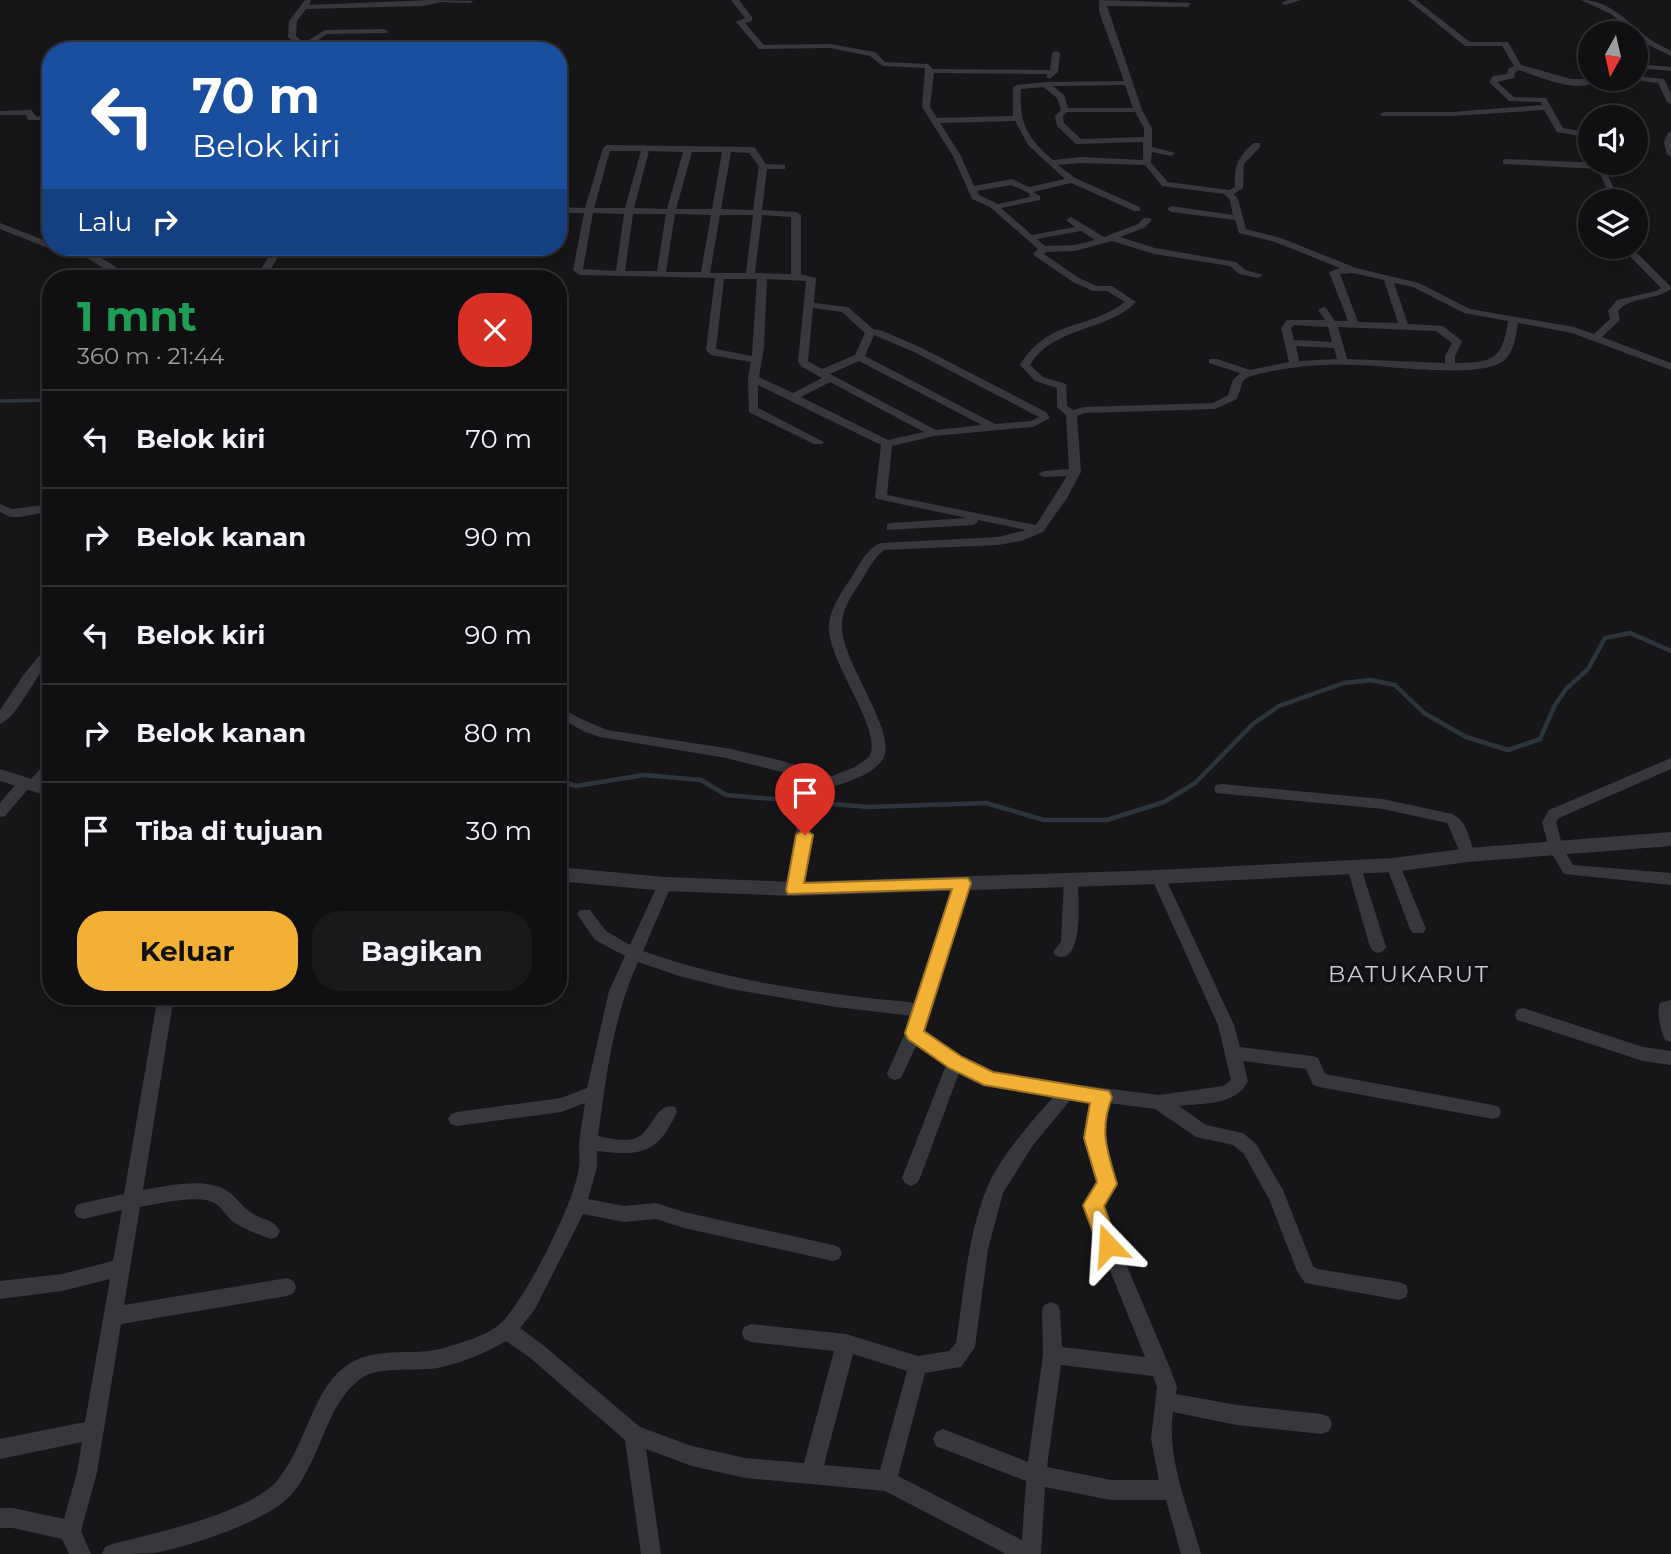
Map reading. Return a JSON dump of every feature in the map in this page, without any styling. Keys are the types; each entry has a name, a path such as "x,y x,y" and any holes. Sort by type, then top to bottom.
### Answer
{"street":[{"path":"298,42 292,37 293,21 309,0"},
{"path":"303,8 360,5 357,12 389,13 399,2 424,4 441,0 470,1"},
{"path":"736,0 749,19 740,22 761,47 830,46 872,54 883,64 928,66 930,71 926,106 957,156 970,189 976,198 996,206 1037,198 1013,182 970,189"},
{"path":"1285,3 1297,0"},
{"path":"1412,0 1468,44 1504,43 1518,67"},
{"path":"1585,0 1614,12 1647,41 1671,54"},
{"path":"1103,5 1130,13 1133,5 1188,5"},
{"path":"1103,5 1138,110 1148,128 1147,163 1167,185 1229,193 1239,188 1236,170 1240,160 1257,145"},
{"path":"316,42 313,38 323,33 384,31"},
{"path":"1045,84 1054,72 1056,53"},
{"path":"1578,83 1518,67 1511,71 1511,76 1496,78 1493,82 1512,99 1541,100 1560,130 1578,133"},
{"path":"1648,67 1671,69"},
{"path":"930,71 1054,72"},
{"path":"1648,80 1661,81 1671,102"},
{"path":"1130,83 1017,87 1017,117 1025,136 1072,180 1138,209"},
{"path":"1045,84 1061,97 1065,110"},
{"path":"1384,114 1457,114 1546,107"},
{"path":"1065,110 1138,110"},
{"path":"1065,110 1059,117 1060,124 1079,142 1127,139 1171,153"},
{"path":"1101,121 1104,111"},
{"path":"0,113 29,112 31,118 42,118"},
{"path":"935,121 1017,117"},
{"path":"1671,135 1668,142 1671,154"},
{"path":"750,276 763,166 761,159 752,150 607,148 589,210 578,271 811,278 803,362 934,433"},
{"path":"620,274 629,211 646,148"},
{"path":"661,274 671,212 688,149"},
{"path":"705,274 727,149"},
{"path":"1052,163 1082,160 1147,163"},
{"path":"1506,162 1578,164"},
{"path":"763,166 782,167"},
{"path":"1028,190 1072,180"},
{"path":"1229,193 1238,212 1242,230 1247,233 1278,240 1353,270 1424,288 1467,311 1597,337 1671,367"},
{"path":"996,206 994,208 1010,223 1043,249"},
{"path":"1171,209 1238,212"},
{"path":"567,210 797,215 796,277"},
{"path":"1070,220 1081,228 1108,239 1154,251 1234,265 1242,272 1258,275"},
{"path":"1147,220 1141,226 1108,239 1075,248 1043,249 1038,254 1065,273 1096,289 1109,288 1131,302 1109,318 1061,334 1036,349 1025,365 1039,379 1061,385 1062,407 1069,412 1207,408 1225,403 1240,377 1295,365 1343,362 1450,365 1480,371 1501,358 1510,343 1513,321"},
{"path":"0,226 42,242"},
{"path":"1031,238 1081,228"},
{"path":"0,236 11,232"},
{"path":"93,256 115,270"},
{"path":"1597,337 1615,320 1613,311 1620,302 1669,289 1638,259"},
{"path":"1353,270 1334,272 1353,323"},
{"path":"720,275 712,351 756,360"},
{"path":"762,276 753,378 753,410 818,442"},
{"path":"1388,278 1404,326"},
{"path":"753,378 887,444 934,433 1033,424 1045,418 1038,411 918,350 870,332 845,309 808,305"},
{"path":"1323,310 1332,323 1343,362"},
{"path":"1295,365 1286,328 1289,323 1353,323 1444,330 1458,344 1450,356 1450,365"},
{"path":"793,397 859,357 870,332"},
{"path":"1290,343 1338,345"},
{"path":"859,357 992,426"},
{"path":"1213,361 1249,373"},
{"path":"794,890 812,802 818,787 868,765 879,752 880,745 873,720 854,685 835,629 843,600 872,552 886,546 998,541 1017,538 1039,529 1048,519 1075,472 1069,412"},
{"path":"887,444 880,496 1039,529"},
{"path":"1044,474 1075,472"},
{"path":"0,507 10,513 42,509"},
{"path":"891,527 992,520"},
{"path":"0,719 16,701 33,669 42,661"},
{"path":"567,717 600,734 689,746 804,772 831,781"},
{"path":"1671,764 1554,814 1549,822 1556,849 1569,870 1671,879"},
{"path":"0,775 37,786"},
{"path":"0,811 37,786"},
{"path":"1221,789 1383,804 1452,819 1457,824 1468,855"},
{"path":"567,875 665,884 794,890 1158,877 1393,865 1468,855 1671,839"},
{"path":"1393,865 1418,929"},
{"path":"1354,867 1378,947"},
{"path":"914,1033 955,1062 990,1080 1102,1097 1159,1102 1230,1091 1240,1081 1226,1025 1158,877"},
{"path":"1061,952 1070,941 1071,879"},
{"path":"895,1073 923,1013 962,883"},
{"path":"112,1554 237,1516 269,1501 282,1491 309,1450 340,1382 359,1367 368,1364 441,1359 489,1341 507,1330 528,1303 578,1205 588,1167 588,1143 596,1092 617,991 665,884"},
{"path":"585,914 592,929 634,957 736,985 923,1013"},
{"path":"81,1554 71,1531 94,1430 122,1266 130,1199 164,1005"},
{"path":"1671,1006 1666,1008 1671,1035"},
{"path":"1523,1015 1643,1054 1671,1058"},
{"path":"1235,1053 1312,1063 1318,1080 1493,1112"},
{"path":"911,1178 955,1062"},
{"path":"457,1119 561,1105 596,1092"},
{"path":"751,1333 846,1343 918,1365 947,1363 961,1354 965,1347 979,1249 995,1190 1027,1140 1067,1092"},
{"path":"1102,1097 1097,1111 1094,1138 1107,1184 1093,1206 1167,1387 1161,1434 1162,1461 1191,1554"},
{"path":"1159,1102 1202,1132 1237,1138 1250,1149 1277,1196 1306,1271 1312,1277 1399,1291"},
{"path":"588,1143 639,1147 654,1137 669,1112"},
{"path":"83,1211 130,1199 198,1192 218,1195 242,1217 271,1231"},
{"path":"578,1205 624,1214 656,1211 684,1220 833,1253"},
{"path":"0,1290 47,1287 98,1275 122,1266"},
{"path":"113,1316 287,1287"},
{"path":"507,1330 537,1351 634,1435 692,1457 745,1468 887,1481 1030,1554 1036,1475 1053,1356 1051,1311"},
{"path":"812,1473 846,1343"},
{"path":"1053,1356 1160,1368"},
{"path":"887,1481 918,1365"},
{"path":"1165,1401 1237,1415 1322,1424"},
{"path":"0,1448 94,1430"},
{"path":"634,1435 650,1554"},
{"path":"943,1439 1036,1475 1111,1490 1173,1490"},
{"path":"0,1518 13,1518 71,1531"}],"waterway":[{"path":"0,401 42,400"},
{"path":"567,783 576,786 644,775 701,780 726,795 869,807 986,803 1044,820 1107,820 1164,802 1195,783 1253,724 1279,706 1344,683 1371,680 1395,685 1424,713 1466,737 1508,750 1540,739 1555,705 1566,689 1588,669 1605,638 1630,633 1671,651"}],"district":[{"name":"BATUKARUT","path":"1409,974"}],"route":[{"path":"805,835 794,890 962,883 923,1013 914,1033 955,1062 990,1080 1102,1097 1094,1124 1094,1138 1107,1184 1093,1205 1108,1245"}]}
